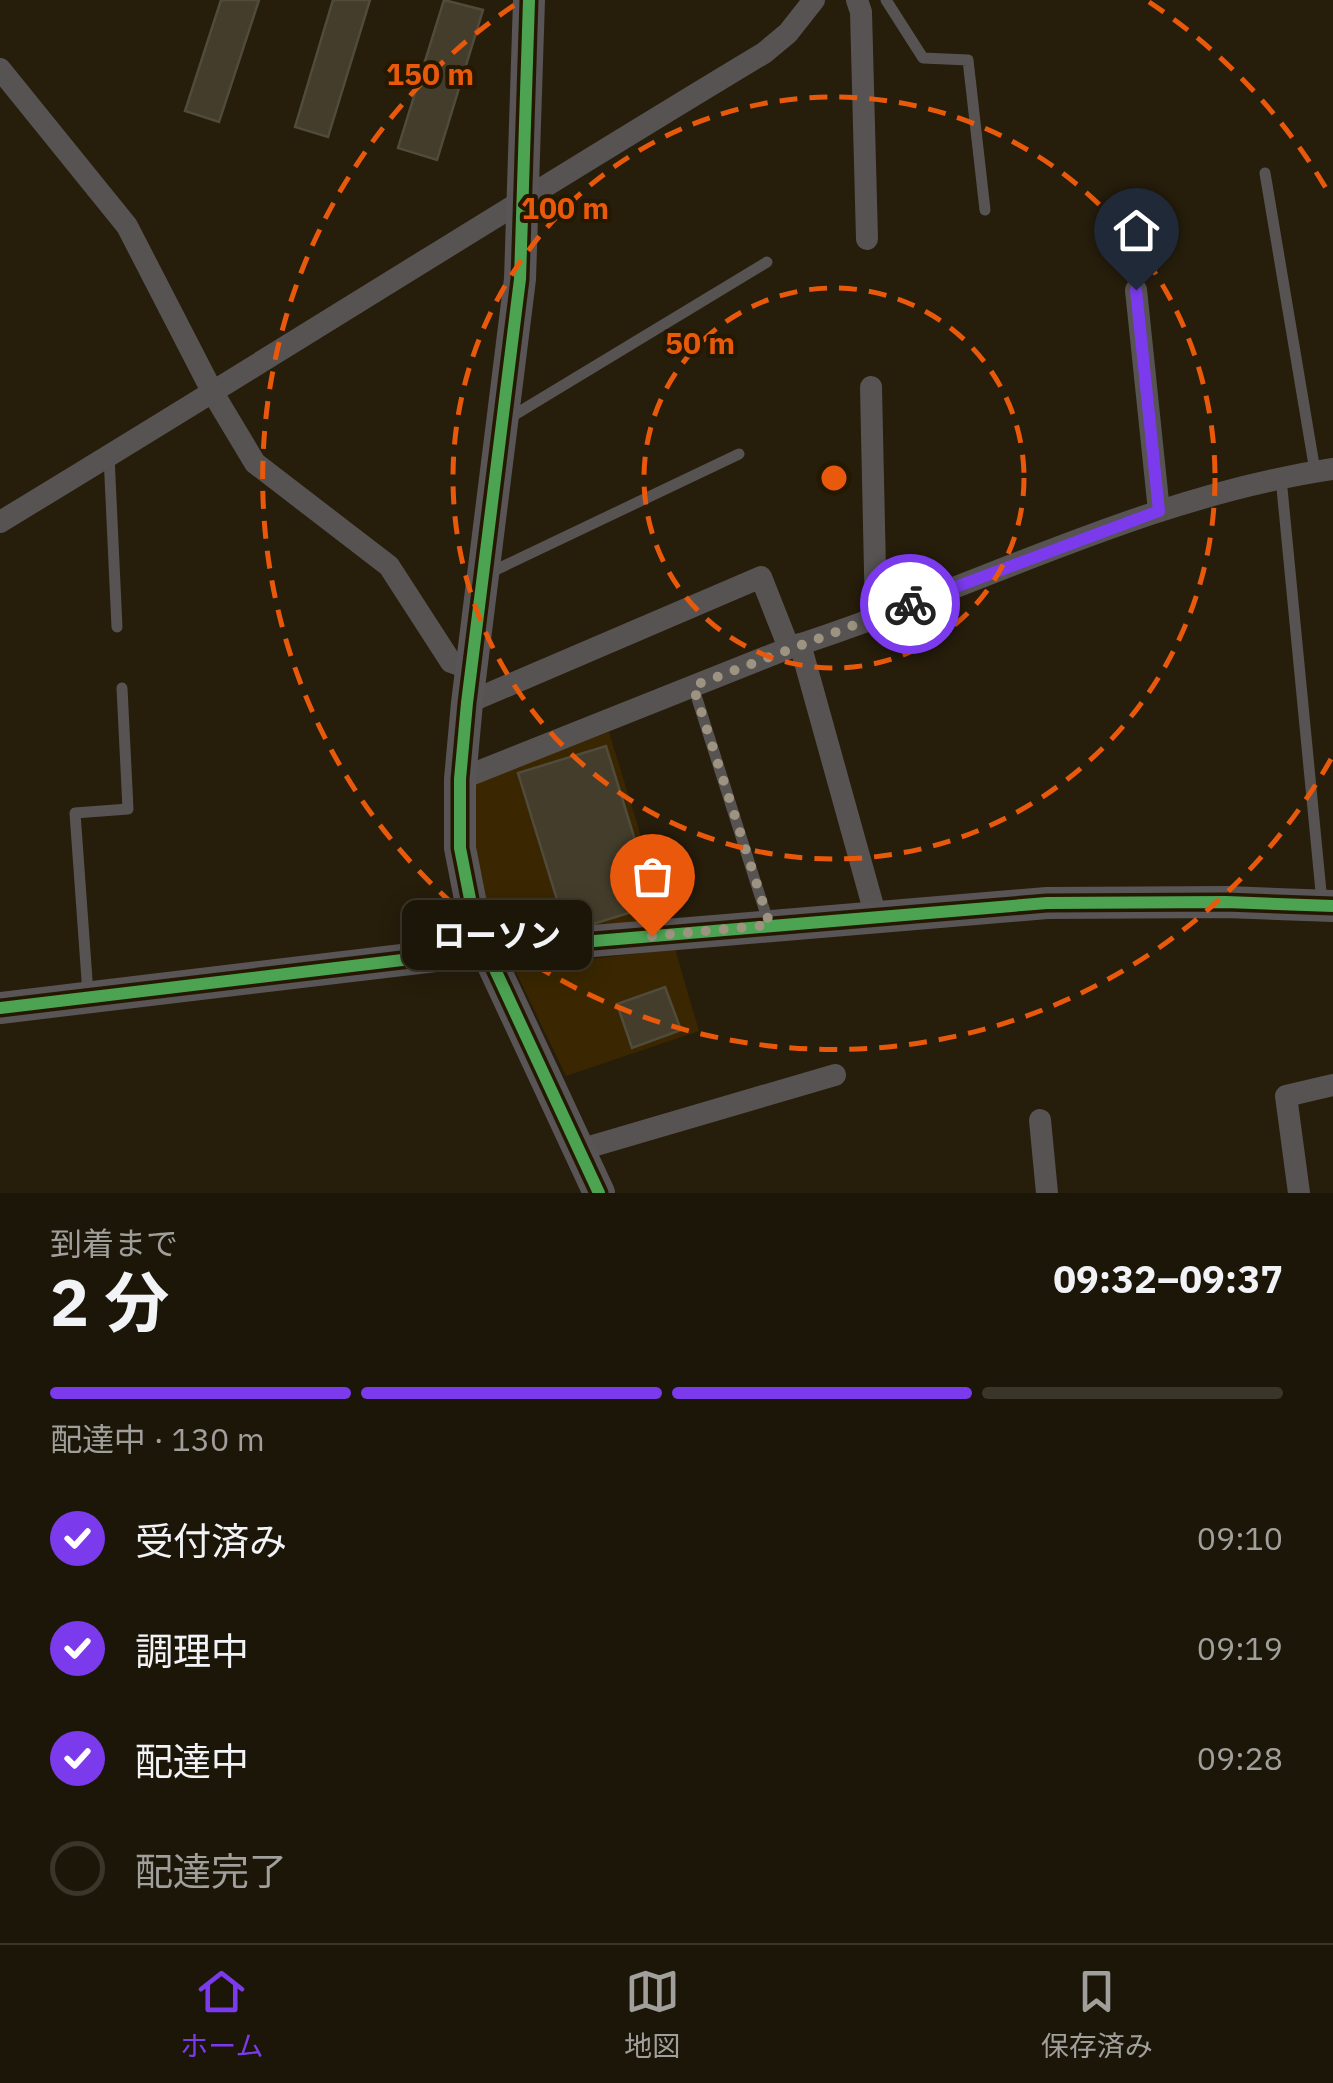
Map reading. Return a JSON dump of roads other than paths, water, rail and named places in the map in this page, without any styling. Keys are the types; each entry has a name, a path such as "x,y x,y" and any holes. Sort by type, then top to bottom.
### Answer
{"street":[{"path":"529,0 520,279 468,703 460,779 460,848 486,950 599,1193"},
{"path":"0,522 764,52 788,33 814,0"},
{"path":"857,0 862,12 867,239"},
{"path":"0,68 126,226 212,394 255,462 389,566 450,662 473,670"},
{"path":"1136,290 1159,511"},
{"path":"871,387 876,617"},
{"path":"460,779 795,646 1159,511 1324,470"},
{"path":"468,703 761,578 795,646 876,917"},
{"path":"0,1008 486,950 1047,903 1328,906"},
{"path":"579,1150 835,1075"},
{"path":"1299,1193 1286,1096 1333,1086"},
{"path":"1040,1120 1046,1193"}],"lane":[{"path":"886,0 923,58 968,60 985,210"},
{"path":"1265,173 1324,470"},
{"path":"503,423 767,262"},
{"path":"484,576 740,454"},
{"path":"110,456 118,627"},
{"path":"1281,478 1328,906"},
{"path":"693,686 770,925"},
{"path":"88,998 76,812 128,809 122,688"}],"place":[{"name":"ローソン","path":"652,936"}]}
